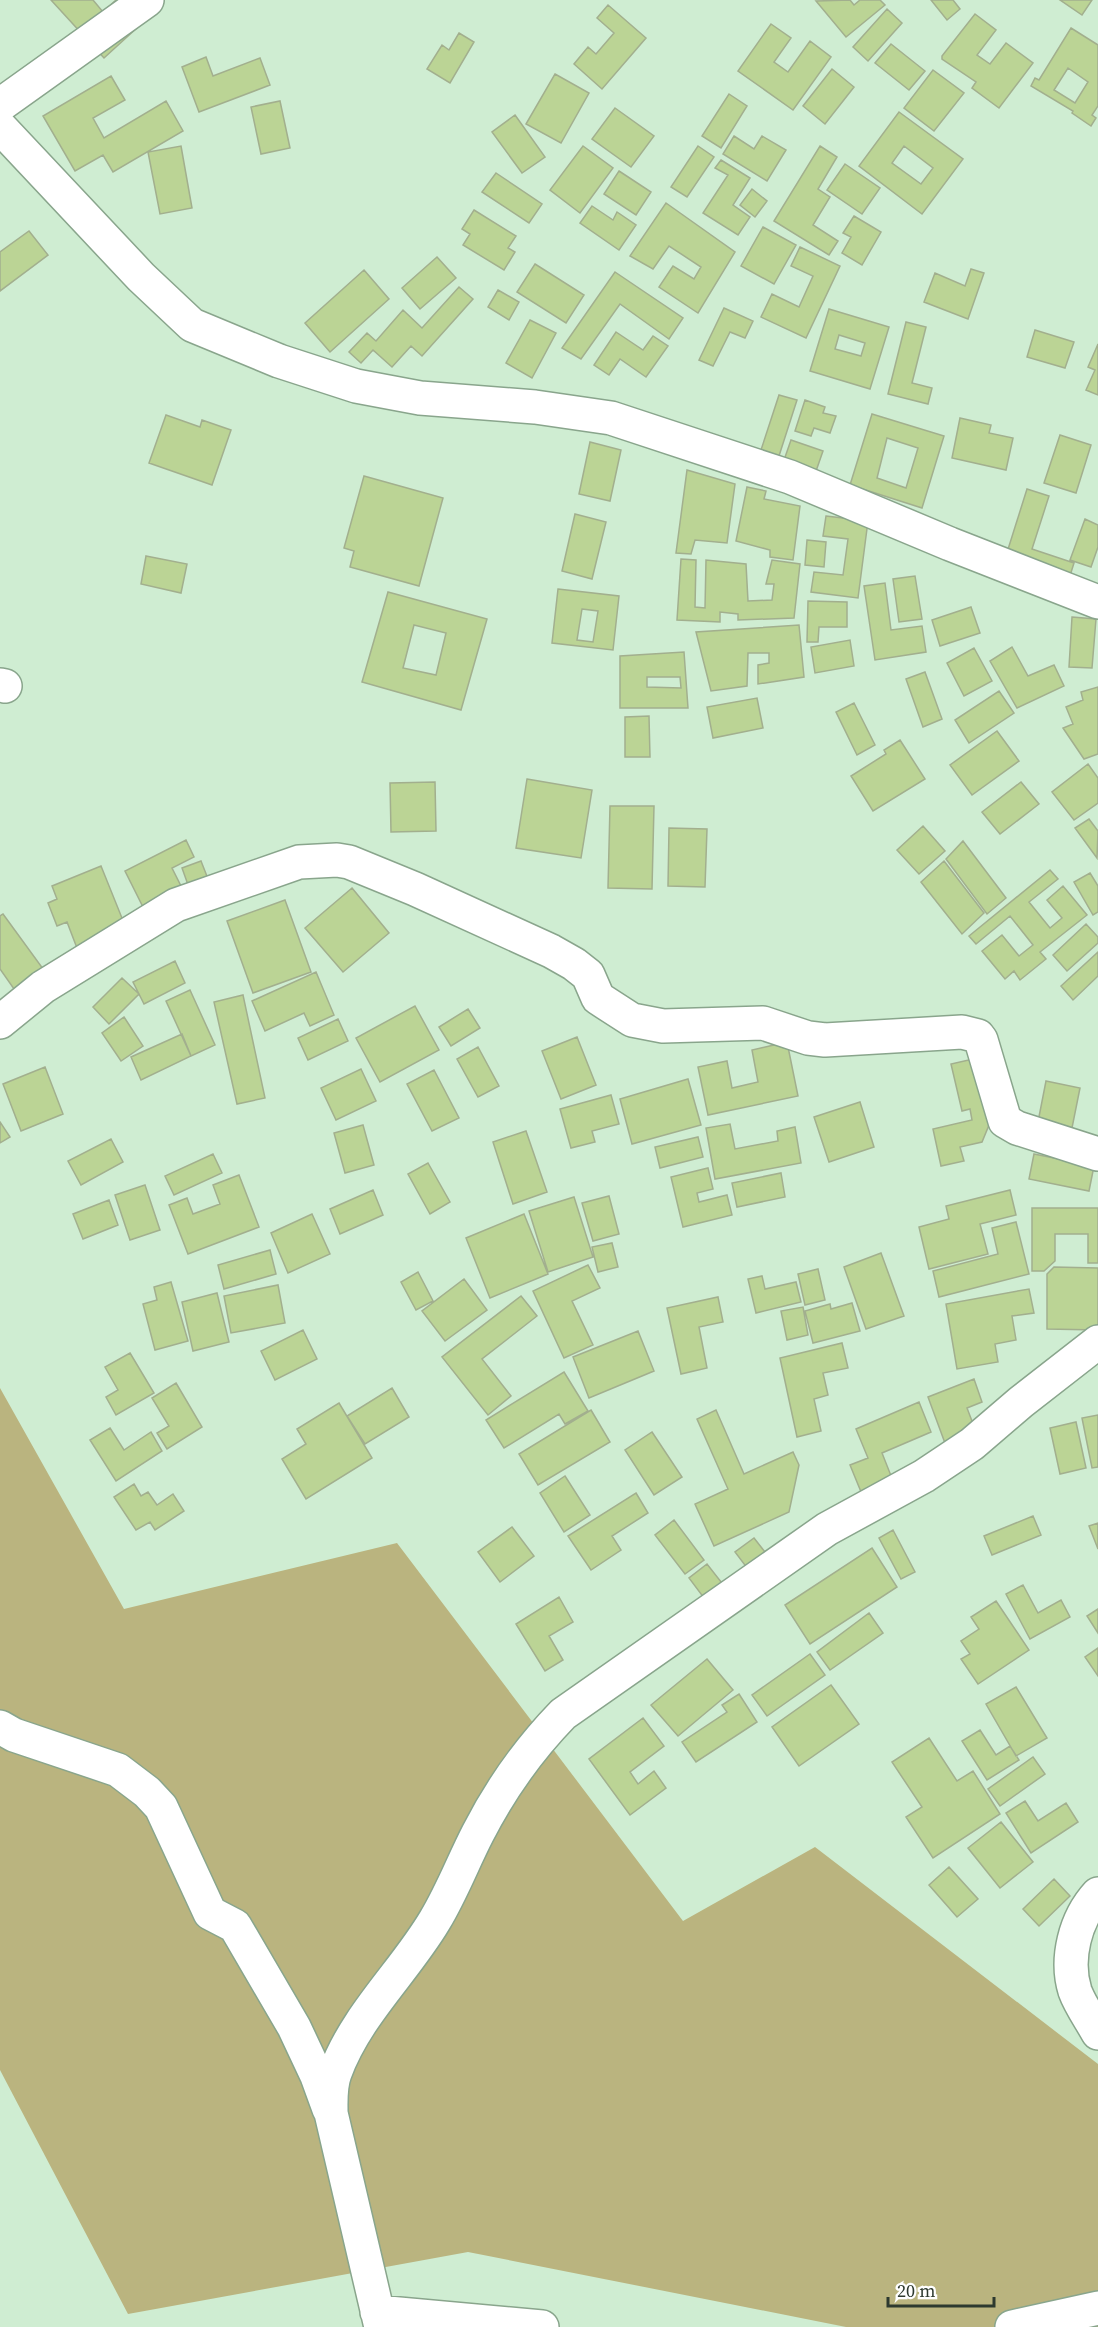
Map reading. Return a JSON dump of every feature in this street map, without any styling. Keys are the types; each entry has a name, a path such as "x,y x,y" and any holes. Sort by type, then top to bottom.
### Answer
{"street":[{"path":"0,105 147,0"},
{"path":"0,127 141,277 192,325 279,361 356,386 420,398 535,407 611,418 790,477 1098,602"},
{"path":"0,1022 43,987 176,905 299,862 338,860 349,862 407,886 551,951 588,975 597,998 632,1020 641,1023 682,1026 763,1023 808,1038 825,1040 962,1032 978,1036 1005,1120 1017,1128 1098,1154"},
{"path":"330,2114 335,2073 354,2034 435,1920 479,1831 507,1784 543,1735 563,1714 827,1529 924,1476 972,1444 1011,1410 1098,1342"},
{"path":"0,1727 14,1735 118,1770 147,1792 161,1807 210,1913 235,1926 294,2028 317,2076 330,2114 379,2320 542,2327"},
{"path":"1098,1894 1082,1917 1075,1935 1071,1959 1076,1992 1098,2033"},
{"path":"1012,2327 1098,2308"}],"shaded area":[{"path":"0,1388 124,1609 397,1543 683,1921 815,1847 1098,2064 1098,2327 846,2327 468,2252 128,2314 0,2070"}],"building":[{"path":"51,0 93,0 103,12 116,0 135,0 150,16 104,58"},
{"path":"850,0 854,5 860,0 880,0 885,5 846,37 816,1"},
{"path":"931,0 953,0 960,9 947,20"},
{"path":"1060,0 1092,0 1082,15"},
{"path":"608,5 646,38 602,89 574,64 588,47 596,54 614,33 597,18"},
{"path":"887,9 902,23 868,61 853,47"},
{"path":"975,14 996,30 977,55 990,64 1006,43 1033,63 999,108 972,88 976,82 942,59"},
{"path":"771,24 791,38 774,62 788,72 810,41 831,57 793,110 738,71"},
{"path":"1071,28 1098,45 1098,106 1092,115 1096,118 1091,126 1072,113 1073,111 1031,86 1035,78 1039,80","holes":["1068,68 1088,82 1075,103 1054,90"]},
{"path":"459,33 474,42 450,83 427,69 442,45 449,50"},
{"path":"891,44 925,71 909,90 875,63"},
{"path":"206,57 213,76 260,58 270,85 199,112 182,67"},
{"path":"832,69 854,87 825,124 803,106"},
{"path":"933,70 964,93 934,131 904,108"},
{"path":"555,74 589,93 561,143 526,124"},
{"path":"111,76 125,100 93,118 104,138 166,101 183,131 113,172 103,155 75,171 43,116"},
{"path":"729,94 747,106 721,148 702,136"},
{"path":"280,101 290,148 261,154 251,107"},
{"path":"615,108 654,136 631,167 592,139"},
{"path":"899,112 963,159 922,214 859,166","holes":["904,146 933,168 921,184 892,163"]},
{"path":"515,115 545,157 522,173 492,132"},
{"path":"734,136 754,149 762,136 786,150 767,181 723,154"},
{"path":"181,146 192,208 160,214 148,152"},
{"path":"583,146 613,168 580,213 550,190"},
{"path":"698,146 714,157 687,197 671,187"},
{"path":"820,146 837,157 818,189 830,197 813,225 838,241 829,255 774,221"},
{"path":"721,160 750,178 733,205 750,217 738,235 703,213 728,175 715,168"},
{"path":"845,164 880,188 862,214 827,190"},
{"path":"619,171 651,192 636,215 604,194"},
{"path":"496,173 542,204 529,223 482,192"},
{"path":"752,189 767,201 755,217 740,205"},
{"path":"666,203 735,252 698,313 659,287 673,266 694,279 701,267 669,246 653,269 630,256"},
{"path":"592,206 613,220 617,212 636,225 619,250 580,223"},
{"path":"474,210 516,236 508,248 515,252 504,270 463,245 470,234 462,229"},
{"path":"854,216 881,232 862,265 842,253 851,237 843,233"},
{"path":"763,227 796,245 774,284 741,266"},
{"path":"29,231 48,255 0,291 0,252"},
{"path":"800,247 840,266 806,338 761,317 772,294 799,307 813,276 791,266"},
{"path":"437,257 456,278 420,309 402,288"},
{"path":"535,264 584,295 566,323 517,292"},
{"path":"971,269 984,273 968,319 924,302 935,273 965,286"},
{"path":"364,270 389,299 330,352 305,323"},
{"path":"615,272 683,318 669,339 620,304 581,359 562,348"},
{"path":"459,287 473,299 422,356 411,346 392,367 373,350 361,363 349,352 367,333 376,341 403,310 422,328"},
{"path":"498,290 519,302 509,320 488,307"},
{"path":"724,308 753,321 745,338 730,332 713,366 699,360"},
{"path":"829,309 889,327 870,389 810,371","holes":["839,335 865,343 861,356 835,349"]},
{"path":"530,320 556,333 532,378 506,363"},
{"path":"906,322 926,327 912,383 932,388 928,404 888,394"},
{"path":"1035,330 1074,342 1065,368 1027,357"},
{"path":"616,332 643,350 653,336 668,346 646,377 620,359 609,375 594,365"},
{"path":"1098,344 1098,395 1086,390 1095,370 1088,367"},
{"path":"779,395 797,400 778,459 760,453"},
{"path":"805,400 825,407 823,413 836,416 830,433 814,428 811,436 795,431"},
{"path":"872,414 944,436 922,508 850,485","holes":["887,438 918,448 906,488 877,478"]},
{"path":"166,415 200,427 202,420 231,430 212,485 149,463"},
{"path":"960,418 991,425 989,433 1013,438 1006,470 952,458"},
{"path":"1060,435 1091,445 1076,493 1044,483"},
{"path":"791,440 823,451 815,474 783,463"},
{"path":"590,442 621,450 610,501 579,494"},
{"path":"687,470 735,484 727,543 695,540 691,554 676,553"},
{"path":"364,476 443,498 419,586 350,567 354,551 344,548"},
{"path":"747,487 766,491 764,499 800,506 793,560 770,557 770,550 736,541"},
{"path":"1027,489 1049,496 1032,549 1074,563 1068,582 1004,562"},
{"path":"575,514 606,522 592,579 562,571"},
{"path":"826,516 868,521 858,598 811,592 814,572 843,575 848,539 823,536"},
{"path":"1085,519 1098,525 1098,547 1091,567 1070,560"},
{"path":"807,540 826,542 824,567 805,565"},
{"path":"146,556 187,564 181,593 141,584"},
{"path":"681,559 696,560 695,607 705,608 706,560 746,564 748,601 772,600 774,584 766,584 772,560 800,564 794,618 738,620 738,614 720,612 720,622 677,620"},
{"path":"915,576 922,619 899,622 893,579"},
{"path":"885,583 891,630 922,626 926,652 875,660 864,586"},
{"path":"558,589 619,596 613,650 552,643","holes":["582,609 598,611 593,642 577,640"]},
{"path":"388,592 487,619 461,710 362,682","holes":["414,625 446,633 436,675 403,668"]},
{"path":"808,601 847,602 847,627 819,627 818,642 807,642"},
{"path":"971,607 980,633 940,646 932,620"},
{"path":"1072,617 1096,619 1092,668 1069,667"},
{"path":"799,625 804,677 758,684 758,665 769,663 769,653 748,653 747,686 711,691 696,632"},
{"path":"850,640 854,666 815,673 811,647"},
{"path":"1012,647 1028,676 1054,665 1064,686 1017,708 990,661"},
{"path":"974,648 992,681 964,696 947,663"},
{"path":"684,652 688,708 620,708 620,656","holes":["647,677 680,677 681,688 647,687"]},
{"path":"925,672 942,719 923,727 906,679"},
{"path":"1098,687 1098,754 1084,759 1063,728 1073,724 1066,707 1083,700 1081,692"},
{"path":"999,691 1014,713 969,743 955,720"},
{"path":"757,698 763,728 713,738 707,707"},
{"path":"854,703 875,745 857,755 836,712"},
{"path":"649,716 650,757 625,757 625,717"},
{"path":"997,731 1019,761 972,795 950,765"},
{"path":"900,740 925,779 873,811 851,776 886,754 884,750"},
{"path":"1088,764 1098,778 1098,803 1074,820 1052,792"},
{"path":"527,779 592,790 581,858 516,848"},
{"path":"435,782 436,831 391,832 390,783"},
{"path":"1021,782 1039,804 1000,834 982,812"},
{"path":"610,806 654,806 652,889 608,888"},
{"path":"1089,819 1098,831 1097,858 1075,828"},
{"path":"923,826 945,851 919,874 897,850"},
{"path":"669,828 707,829 705,887 668,886"},
{"path":"186,840 194,857 172,868 188,900 149,919 125,871"},
{"path":"963,841 1006,898 987,914 946,859"},
{"path":"201,861 212,889 192,896 182,868"},
{"path":"944,861 984,913 962,934 921,882"},
{"path":"101,866 126,928 77,948 67,922 57,926 48,903 57,899 52,886"},
{"path":"1050,870 1058,879 1029,902 1050,928 1062,918 1047,900 1063,886 1087,915 1040,952 1046,959 1020,980 1014,971 1005,979 982,951 1002,935 1019,956 1033,945 1010,916 976,944 969,936"},
{"path":"1090,873 1098,886 1098,912 1093,915 1074,882"},
{"path":"352,888 389,933 343,972 305,928"},
{"path":"285,900 311,972 253,993 227,921"},
{"path":"3,914 57,988 28,1009 0,969 0,916"},
{"path":"1086,924 1098,937 1098,943 1067,971 1053,955"},
{"path":"1098,952 1098,976 1073,1000 1061,986"},
{"path":"175,961 185,983 144,1004 133,982"},
{"path":"316,972 334,1015 310,1026 304,1013 265,1031 252,1001"},
{"path":"122,978 139,994 109,1024 93,1007"},
{"path":"190,990 215,1045 191,1056 166,1001"},
{"path":"243,995 265,1098 237,1104 214,1002"},
{"path":"415,1006 439,1050 380,1082 356,1038"},
{"path":"468,1009 480,1028 451,1046 439,1027"},
{"path":"124,1017 143,1046 121,1061 102,1033"},
{"path":"338,1019 348,1041 308,1060 298,1038"},
{"path":"182,1034 191,1056 141,1080 131,1057"},
{"path":"577,1037 596,1085 561,1099 542,1051"},
{"path":"787,1042 798,1096 708,1115 698,1067 727,1061 732,1088 758,1082 752,1050"},
{"path":"478,1047 499,1086 478,1097 457,1059"},
{"path":"995,1054 989,1125 982,1142 960,1147 964,1161 941,1166 933,1129 972,1120 970,1109 962,1111 951,1064"},
{"path":"45,1067 63,1114 21,1131 3,1084"},
{"path":"361,1069 376,1101 336,1120 321,1088"},
{"path":"434,1070 459,1118 432,1131 407,1084"},
{"path":"688,1079 701,1125 632,1144 620,1099"},
{"path":"1046,1081 1080,1088 1071,1133 1037,1127"},
{"path":"611,1095 619,1124 592,1131 595,1142 571,1148 560,1109"},
{"path":"860,1102 874,1147 829,1162 814,1117"},
{"path":"0,1122 10,1137 0,1143"},
{"path":"730,1124 735,1149 778,1141 777,1131 795,1127 801,1163 715,1179 706,1128"},
{"path":"363,1125 374,1165 345,1173 334,1133"},
{"path":"526,1131 547,1192 513,1204 493,1142"},
{"path":"698,1137 703,1157 660,1168 655,1147"},
{"path":"111,1139 123,1162 81,1185 68,1161"},
{"path":"213,1154 222,1173 174,1195 165,1176"},
{"path":"1034,1154 1094,1166 1089,1191 1029,1179"},
{"path":"428,1163 450,1202 430,1214 408,1174"},
{"path":"708,1168 713,1189 697,1193 699,1202 727,1195 732,1215 683,1227 671,1177"},
{"path":"781,1173 785,1197 737,1207 732,1183"},
{"path":"239,1175 259,1227 188,1254 169,1205 187,1198 193,1214 220,1204 213,1185"},
{"path":"145,1185 160,1230 130,1240 115,1195"},
{"path":"373,1190 383,1215 340,1234 330,1209"},
{"path":"1010,1190 1016,1215 980,1224 988,1254 929,1269 919,1227 949,1219 946,1206"},
{"path":"609,1196 619,1234 593,1241 582,1203"},
{"path":"574,1197 593,1257 548,1272 529,1211"},
{"path":"109,1200 118,1225 83,1239 73,1214"},
{"path":"1032,1208 1098,1208 1098,1263 1088,1263 1088,1234 1055,1234 1055,1261 1044,1271 1032,1271"},
{"path":"312,1214 330,1254 288,1273 271,1233"},
{"path":"524,1214 548,1274 490,1298 466,1238"},
{"path":"1016,1222 1029,1274 939,1297 933,1271 998,1254 992,1228"},
{"path":"612,1243 618,1267 598,1272 592,1247"},
{"path":"270,1250 276,1274 224,1289 218,1265"},
{"path":"881,1253 904,1316 866,1329 844,1267"},
{"path":"588,1265 600,1288 572,1301 593,1345 564,1358 533,1291"},
{"path":"1054,1267 1098,1268 1098,1330 1047,1329 1047,1274"},
{"path":"818,1269 825,1300 805,1305 798,1274"},
{"path":"418,1272 433,1301 416,1310 401,1282"},
{"path":"762,1276 765,1289 796,1282 801,1302 756,1313 748,1279"},
{"path":"464,1279 487,1310 445,1341 422,1311"},
{"path":"171,1282 188,1341 155,1350 143,1304 157,1300 154,1287"},
{"path":"278,1285 285,1323 231,1333 224,1296"},
{"path":"1029,1289 1034,1313 1012,1316 1016,1340 995,1344 998,1362 957,1369 946,1304"},
{"path":"217,1293 229,1342 193,1351 182,1302"},
{"path":"521,1296 537,1316 482,1359 511,1396 488,1415 442,1357"},
{"path":"718,1297 723,1322 699,1327 707,1368 681,1374 667,1308"},
{"path":"852,1303 860,1331 813,1343 805,1311 830,1304 831,1309"},
{"path":"803,1307 808,1335 787,1340 781,1311"},
{"path":"303,1330 317,1359 275,1380 261,1351"},
{"path":"638,1331 654,1371 589,1398 573,1357"},
{"path":"842,1343 848,1368 823,1373 828,1395 814,1399 821,1431 797,1437 780,1358"},
{"path":"130,1353 154,1393 116,1415 106,1397 118,1390 105,1367"},
{"path":"564,1372 588,1411 565,1424 559,1414 504,1448 486,1420"},
{"path":"974,1379 982,1402 967,1408 980,1442 949,1454 928,1397"},
{"path":"176,1383 202,1427 167,1449 157,1433 169,1426 152,1398"},
{"path":"392,1388 409,1417 365,1444 347,1416"},
{"path":"919,1402 931,1432 882,1453 897,1491 866,1504 850,1465 868,1458 856,1429"},
{"path":"339,1403 372,1458 306,1499 282,1459 306,1444 297,1429"},
{"path":"591,1410 610,1442 538,1485 519,1454"},
{"path":"716,1410 744,1474 793,1452 799,1465 789,1512 714,1546 695,1504 728,1489 697,1419"},
{"path":"1098,1415 1098,1467 1092,1468 1082,1418"},
{"path":"1076,1422 1086,1468 1060,1474 1050,1428"},
{"path":"110,1428 124,1450 151,1432 162,1451 116,1481 90,1440"},
{"path":"652,1432 682,1477 654,1495 625,1450"},
{"path":"565,1476 590,1515 564,1532 540,1493"},
{"path":"134,1484 141,1496 148,1492 157,1505 173,1494 184,1511 155,1530 150,1522 136,1530 114,1497"},
{"path":"636,1493 648,1513 612,1536 621,1550 591,1570 568,1536"},
{"path":"1033,1516 1041,1535 992,1555 984,1536"},
{"path":"674,1520 704,1560 685,1574 655,1535"},
{"path":"1098,1523 1098,1549 1089,1526"},
{"path":"512,1527 534,1556 500,1582 478,1552"},
{"path":"893,1530 915,1572 901,1579 879,1538"},
{"path":"754,1538 780,1571 719,1618 689,1578 707,1564 725,1587 748,1569 735,1552"},
{"path":"872,1548 897,1587 810,1644 785,1605"},
{"path":"1023,1585 1038,1613 1061,1600 1070,1617 1030,1639 1006,1594"},
{"path":"559,1597 573,1622 549,1636 563,1660 545,1671 516,1624"},
{"path":"996,1601 1029,1650 978,1684 961,1659 970,1654 961,1641 979,1629 971,1617"},
{"path":"1098,1609 1098,1633 1087,1616"},
{"path":"869,1613 883,1633 830,1670 817,1652"},
{"path":"1098,1648 1098,1676 1085,1657"},
{"path":"810,1654 825,1675 767,1716 752,1695"},
{"path":"707,1659 733,1690 678,1736 651,1705"},
{"path":"831,1685 859,1724 799,1766 772,1727"},
{"path":"1016,1687 1047,1738 1016,1756 986,1704"},
{"path":"739,1694 757,1722 696,1762 682,1742 727,1712 722,1705"},
{"path":"643,1718 664,1746 630,1772 638,1784 654,1771 666,1788 630,1815 589,1759"},
{"path":"980,1730 996,1755 1010,1746 1019,1760 987,1780 962,1741"},
{"path":"929,1738 957,1781 973,1771 1000,1814 933,1858 906,1817 922,1807 892,1762"},
{"path":"1033,1757 1045,1774 1000,1806 988,1789"},
{"path":"1025,1801 1038,1821 1066,1803 1078,1822 1031,1853 1006,1813"},
{"path":"1001,1822 1033,1862 1000,1888 968,1848"},
{"path":"949,1867 978,1899 957,1917 929,1885"},
{"path":"1054,1879 1070,1896 1039,1926 1023,1909"}]}
